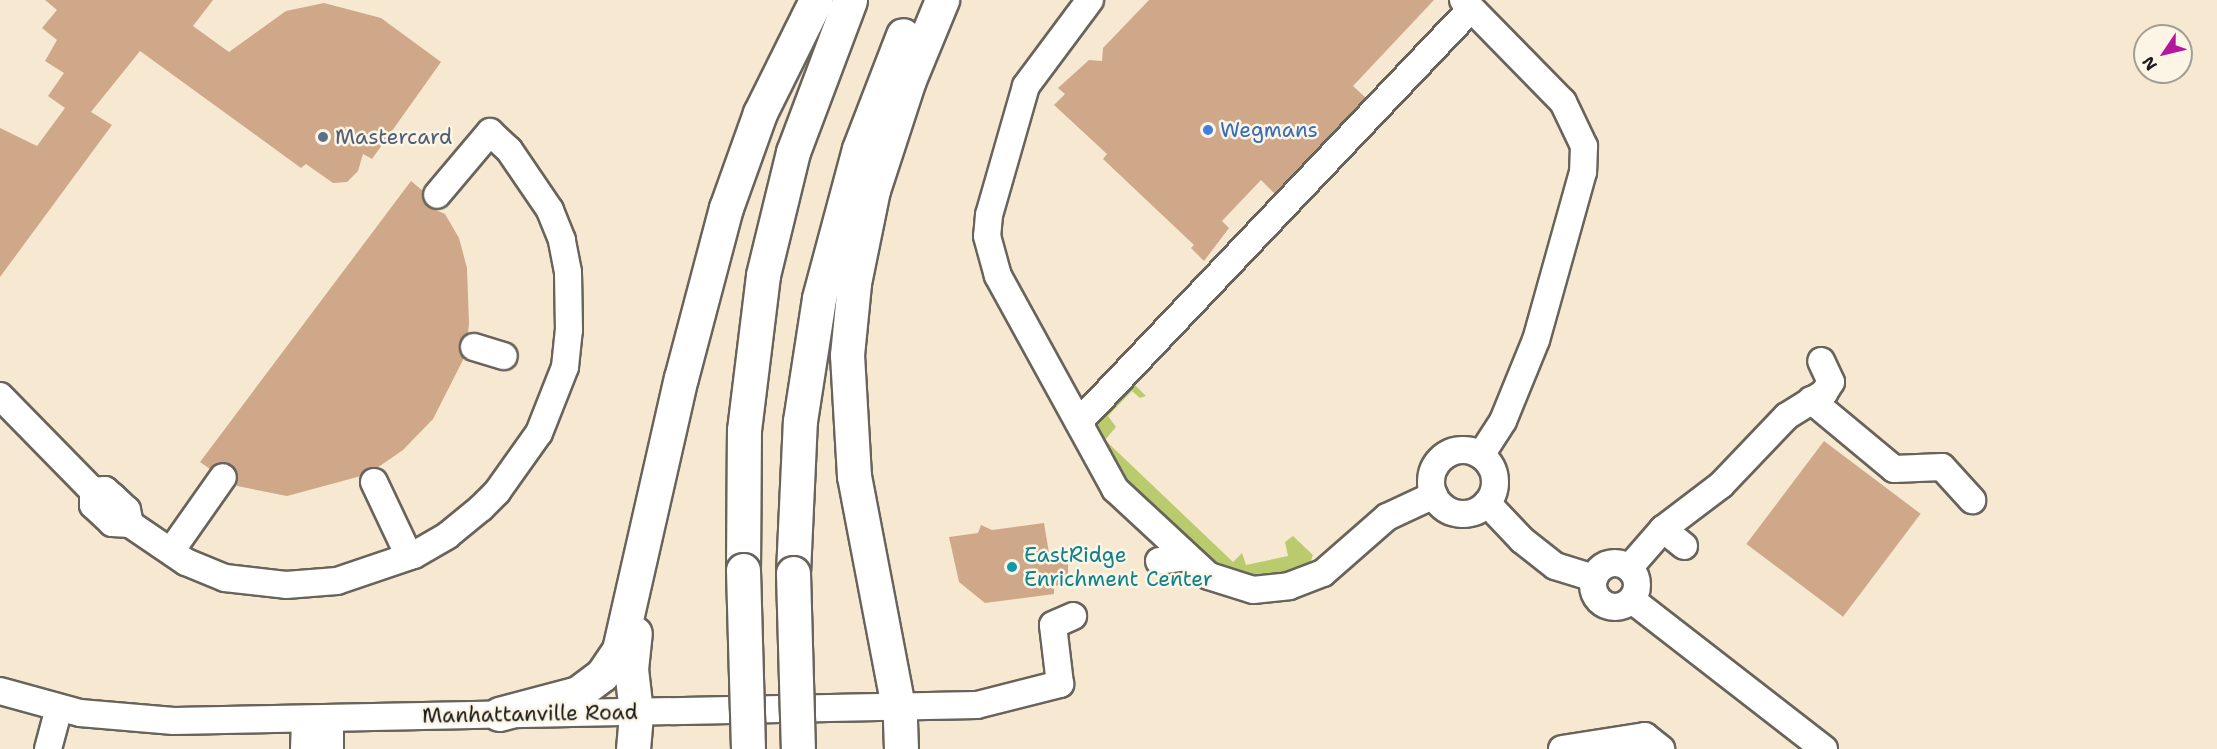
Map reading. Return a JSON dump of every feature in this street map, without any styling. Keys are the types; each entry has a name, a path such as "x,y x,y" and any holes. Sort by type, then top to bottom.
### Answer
{"highway":[{"path":"499,714 568,698 586,689 609,668 623,640 656,500 681,378 726,208 771,89 816,0"},
{"path":"748,749 743,570 744,430 763,275 796,142 850,0"},
{"path":"798,749 794,573 800,422 821,288 866,129 920,0"},
{"path":"901,749 898,706 852,460 847,403 848,337 858,255 873,190 909,80 942,0"},
{"path":"633,749 636,712 632,658 656,500"}],"street":[{"path":"1090,0 1026,86 989,215 987,236 990,258 998,276 1115,489 1186,557 1222,583 1253,590 1289,586 1323,573 1387,517 1434,495"},
{"path":"1079,422 1467,5 1563,102 1581,134 1584,159 1536,340 1508,411 1481,455"},
{"path":"0,396 93,491 105,490 127,510 130,524 171,551 225,578 286,585 338,581 409,556 448,535 474,514 497,492 518,464 556,399 565,367 569,330 568,272 562,240 550,210 509,150 490,132 437,195"},
{"path":"474,347 504,356"},
{"path":"1629,568 1663,529 1721,485 1787,416 1811,400 1831,382 1821,362"},
{"path":"1811,400 1894,469 1942,467 1972,500"},
{"path":"1465,449 1481,455 1492,466 1496,477 1496,489 1487,503 1474,513 1455,513 1434,495 1432,473 1444,456 1465,449"},
{"path":"171,551 222,477"},
{"path":"374,482 409,556"},
{"path":"1487,503 1548,561 1594,578"},
{"path":"1663,529 1684,546"},
{"path":"1159,561 1186,557"},
{"path":"1612,563 1629,568 1637,584 1632,600 1622,607 1608,607 1596,597 1594,578 1599,570 1612,563"},
{"path":"1632,600 1824,749"},
{"name":"Manhattanville Road","path":"0,691 58,708 148,720 996,703 1060,684 1053,625 1073,616"},
{"path":"48,749 58,708"},
{"path":"304,749 305,718"},
{"path":"330,718 330,749"},
{"path":"1562,749 1645,736 1661,749"}],"green space":[{"path":"1133,383 1146,396 1140,398 1132,391 1108,416 1116,427 1105,440 1233,562 1242,553 1246,565 1288,556 1285,542 1293,536 1313,555 1309,566 1284,575 1259,577 1219,568 1128,485 1095,425"}],"building":[{"name":"Mastercard","path":"45,0 213,0 193,26 229,52 286,11 324,3 381,18 441,62 372,159 363,154 358,171 347,182 333,183 306,164 301,168 140,51 91,112 112,125 0,277 0,128 37,146 65,108 48,96 64,73 45,61 57,40 42,28 57,10"},
{"name":"Wegmans","path":"1149,0 1434,0 1353,86 1366,98 1275,194 1261,180 1222,221 1229,228 1204,261 1191,248 1194,245 1103,159 1107,154 1054,105 1065,94 1058,88 1089,60 1102,61 1103,48"},
{"path":"411,181 423,191 427,206 445,214 459,238 467,268 468,334 460,343 464,358 433,419 403,450 377,468 367,469 361,476 287,496 237,486 237,471 231,464 217,463 210,469 200,462"},
{"path":"1824,441 1921,514 1843,617 1746,544"},
{"name":"EastRidge Enrichment Center","path":"1044,523 1050,559 1068,561 1068,587 1054,585 1054,594 985,603 959,582 949,537 978,533 981,525 992,530"}],"place":[{"name":"Wegmans","path":"1208,130"},
{"name":"Mastercard","path":"323,137"},
{"name":"EastRidge Enrichment Center","path":"1012,567"}]}
